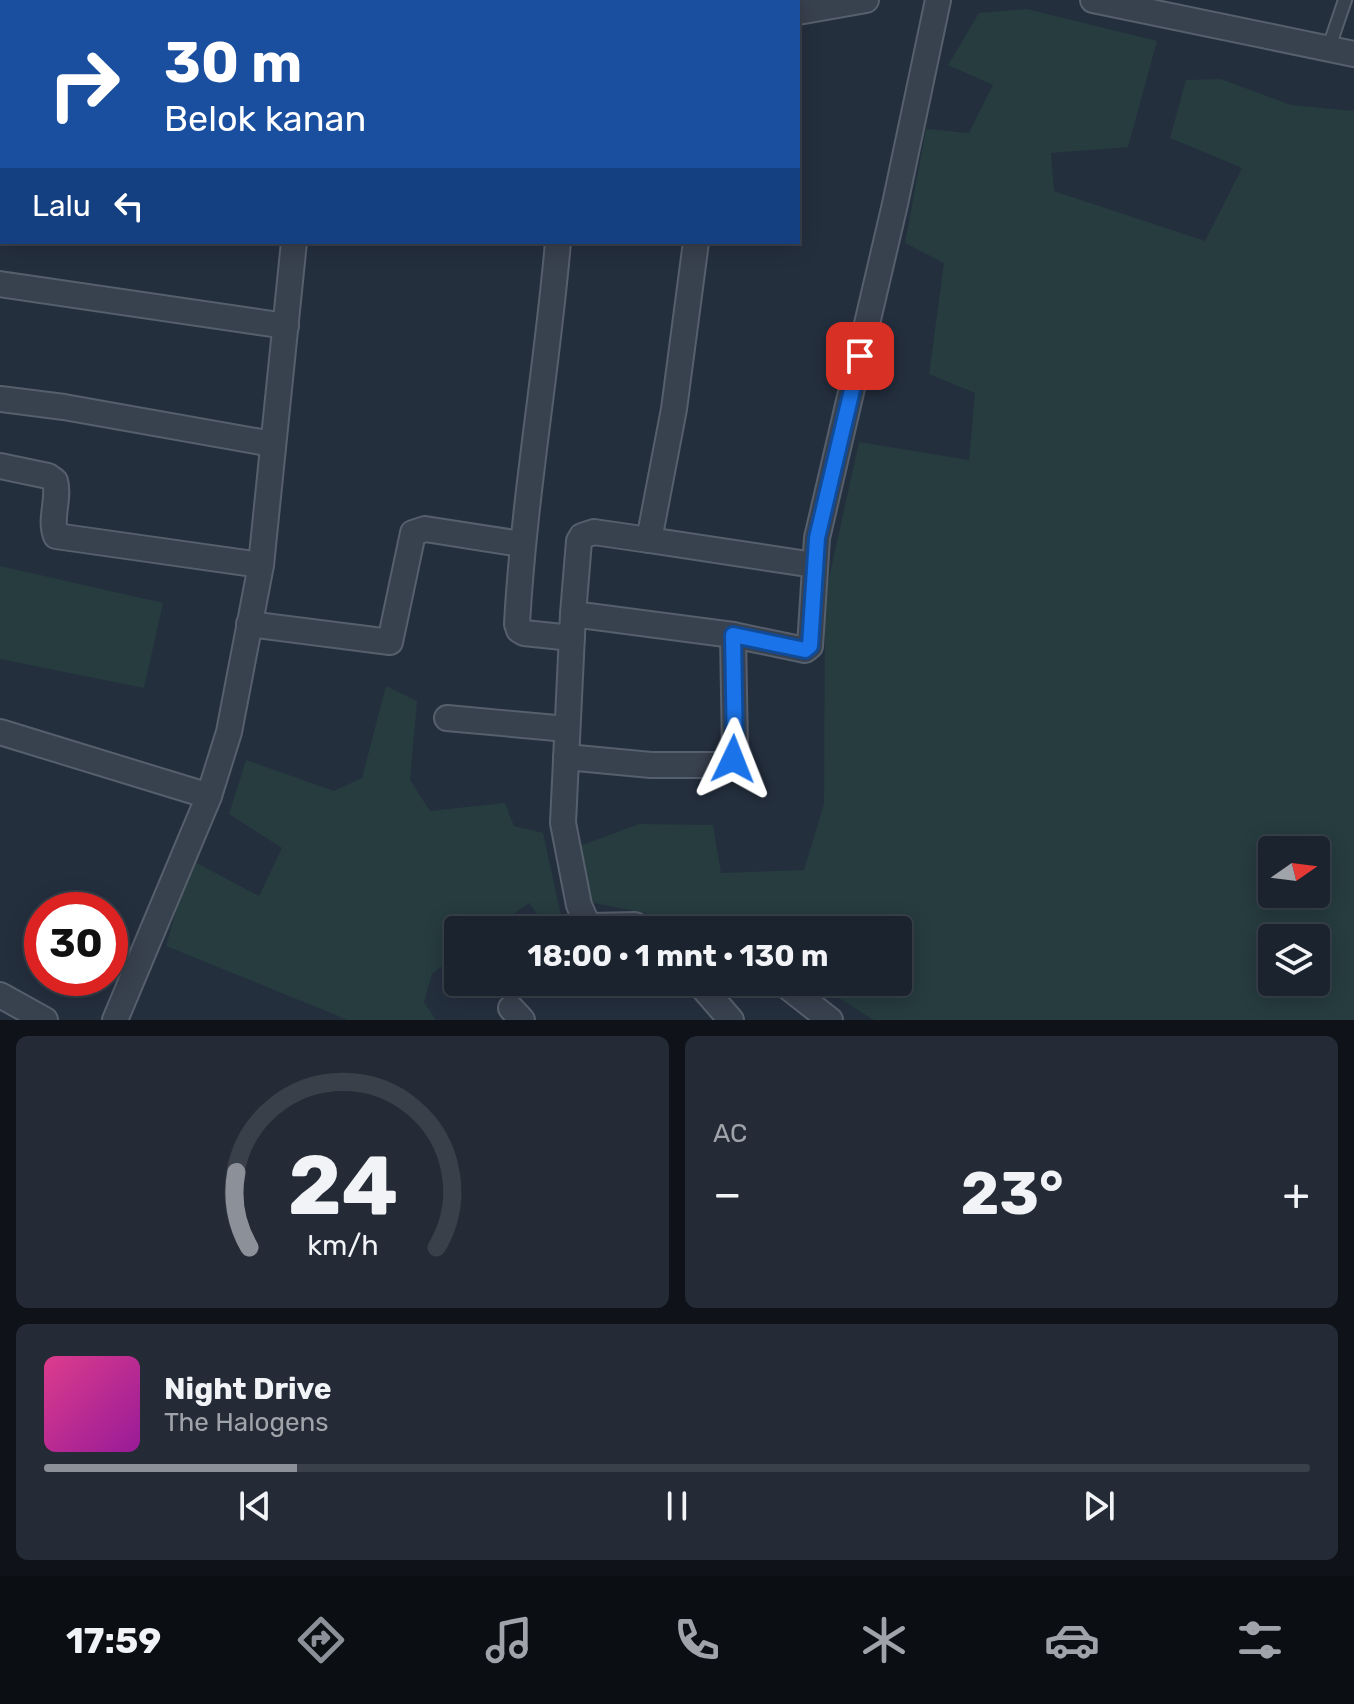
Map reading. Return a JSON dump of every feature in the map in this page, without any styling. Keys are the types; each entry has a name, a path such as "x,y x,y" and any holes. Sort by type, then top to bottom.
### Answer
{"street":[{"path":"800,12 866,0"},
{"path":"558,244 552,313 521,544 517,628 524,633 572,626 733,635 808,649 817,538 895,204 938,0"},
{"path":"1093,0 1354,54"},
{"path":"115,1020 209,796 229,732 261,565 294,244"},
{"path":"649,540 674,409 696,244"},
{"path":"0,284 286,326"},
{"path":"0,399 64,407 272,444"},
{"path":"0,466 48,476 55,481 53,526 56,536 261,565"},
{"path":"249,624 390,642 413,533 425,529 521,544"},
{"path":"584,916 563,823 572,626 579,541 582,536 594,532 814,565"},
{"path":"566,757 651,765 721,765 730,762 735,751 733,635"},
{"path":"447,718 567,729"},
{"path":"0,732 209,796"},
{"path":"0,995 36,1018"},
{"path":"710,996 731,1020"},
{"path":"799,996 830,1020"}],"lane":[{"path":"1329,47 1345,0"}],"green space":[{"path":"1027,9 1157,41 1128,147 1051,153 1054,191 1205,241 1242,168 1170,138 1186,80 1221,79 1291,105 1354,111 1354,1020 874,1020 835,996 912,996 912,916 652,916 589,902 580,846 639,824 713,825 721,873 804,870 824,804 825,596 859,442 969,460 975,393 929,374 944,263 905,243 926,129 969,133 993,85 948,65 979,13"},
{"path":"0,566 163,603 144,688 0,659"},
{"path":"386,686 417,701 410,780 430,811 505,803 514,826 543,833 561,916 539,916 529,903 511,916 444,916 444,965 432,974 424,1002 436,1020 348,1020 166,946 191,860 259,896 282,848 229,814 246,760 334,791 362,778"}],"route":[{"path":"733,759 733,635 805,650 810,646 817,538 860,356"}]}
